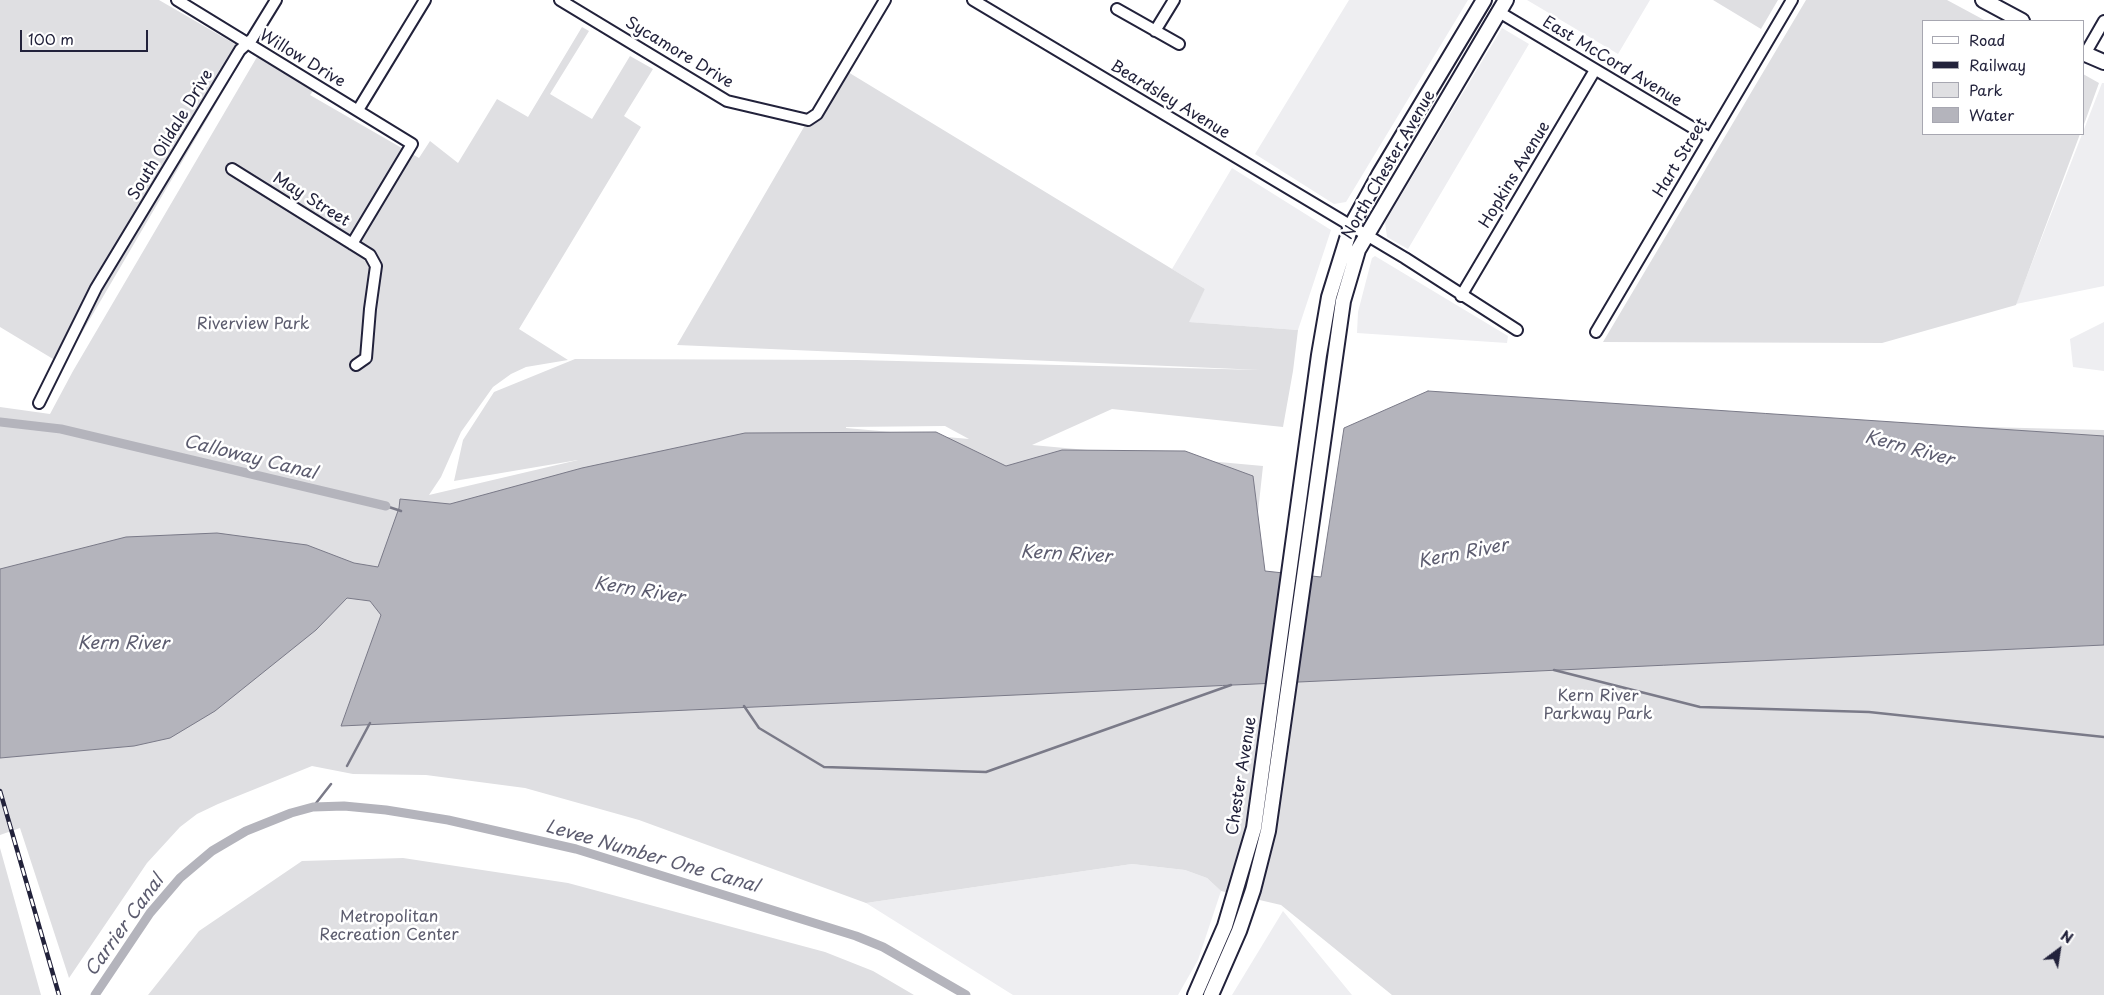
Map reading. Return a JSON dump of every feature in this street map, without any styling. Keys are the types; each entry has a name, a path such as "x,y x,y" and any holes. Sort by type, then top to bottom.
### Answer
{"main road":[{"path":"1985,0 2020,20"},
{"name":"North Chester Avenue","path":"1292,554 1329,297 1351,226 1379,175 1489,3"},
{"name":"North Chester Avenue","path":"1306,568 1343,300 1358,250 1365,235 1476,50 1489,3"},
{"path":"2084,54 2104,62"},
{"name":"Chester Avenue","path":"1195,995 1225,926 1247,855 1258,802 1292,554"},
{"name":"Chester Avenue","path":"1211,995 1239,931 1268,831 1306,568"}],"street":[{"name":"Willow Drive","path":"177,0 412,144"},
{"name":"South Oildale Drive","path":"38,403 96,288 240,50 252,39 276,0"},
{"path":"358,110 425,0"},
{"name":"Sycamore Drive","path":"560,0 727,101 808,120 817,114 885,0"},
{"name":"Beardsley Avenue","path":"973,0 1405,258 1461,296 1518,330"},
{"path":"1155,31 1174,0"},
{"name":"Hart Street","path":"1596,332 1792,0"},
{"name":"East McCord Avenue","path":"1489,3 1595,70 1710,138"},
{"path":"1117,10 1179,44"},
{"path":"2084,54 2104,21"},
{"name":"Hopkins Avenue","path":"1461,296 1595,70"},
{"name":"May Street","path":"232,169 352,244 412,144"},
{"path":"352,244 370,255 376,266 366,358 356,365"}],"shaded area":[{"path":"1349,0 1468,0 1346,202 1334,204 1255,154"},
{"path":"1527,0 1650,0 1618,54"},
{"path":"1502,28 1529,44 1408,249 1387,237 1385,222"},
{"path":"2102,83 2104,83 2104,286 2016,304 2082,135 2084,135 2084,129"},
{"path":"1232,168 1331,230 1298,330 1188,322 1205,289 1172,269"},
{"path":"1375,256 1508,336 1507,343 1357,333 1358,312 1372,258"},
{"path":"2104,322 2104,371 2073,367 2070,339"},
{"path":"1132,864 1185,870 1207,878 1221,891 1198,960 1178,995 1013,995 866,903"},
{"path":"1283,911 1352,995 1232,995"}],"green space":[{"path":"0,0 159,0 247,51 63,365 0,327"},
{"path":"1713,0 1778,0 1761,29"},
{"path":"1806,0 1947,0 1984,20 1922,20 1922,135 2080,135 2016,305 1882,343 1603,342"},
{"name":"Kern River Parkway Park","path":"582,27 589,31 550,94 592,119 630,56 653,69 624,116 641,127 519,329 568,360 526,367 511,374 493,387 461,432 441,477 429,495 578,460 454,481 463,440 494,392 575,359 857,360 1261,370 677,345 808,120 843,69 1205,289 1189,322 1298,330 1283,427 1112,409 1032,445 1263,466 1251,577 1334,585 1435,413 2104,430 2104,995 1392,995 1281,905 1221,891 1207,878 1185,870 1132,864 866,903 639,820 525,788 426,775 353,774 312,766 218,804 197,814 180,827 147,863 69,978 20,828 0,835 0,407 50,414 73,371 257,57 313,91 310,95 419,158 430,141 458,163 497,99 528,117","holes":["945,426 969,439 846,428 846,427"]},
{"path":"2084,75 2099,83 2084,124"},
{"path":"0,848 41,995 0,995"},
{"name":"Metropolitan Recreation Center","path":"403,858 568,883 825,952 873,971 914,995 148,995 199,931 302,861"}],"water":[{"name":"Kern River","path":"1428,391 2104,436 2104,645 341,726 381,615 370,601 347,598 316,630 215,711 170,738 134,746 0,758 0,569 126,537 217,533 307,545 354,563 378,567 399,508 400,499 450,504 582,468 745,433 936,432 1006,466 1062,450 1185,451 1253,476 1265,571 1321,577 1344,428"}],"waterway":[{"name":"Calloway Canal","path":"0,422 61,429 386,506"},
{"name":"Calloway Canal","path":"386,506 401,511"},
{"path":"1554,670 1700,707 1869,712 2104,737"},
{"path":"744,706 759,728 824,767 986,772 1231,685"},
{"path":"347,766 370,723"},
{"path":"313,807 331,784"},
{"name":"Levee Number One Canal","path":"95,995 150,913 180,878 212,851 246,831 291,813 313,807 344,806 386,810 448,820 576,849 856,936 883,947 966,995"}],"railway":[{"path":"0,791 59,995"}],"park label":[{"name":"Riverview Park","path":"253,325"}],"water label":[{"name":"Carrier Canal","path":"125,926"}]}
